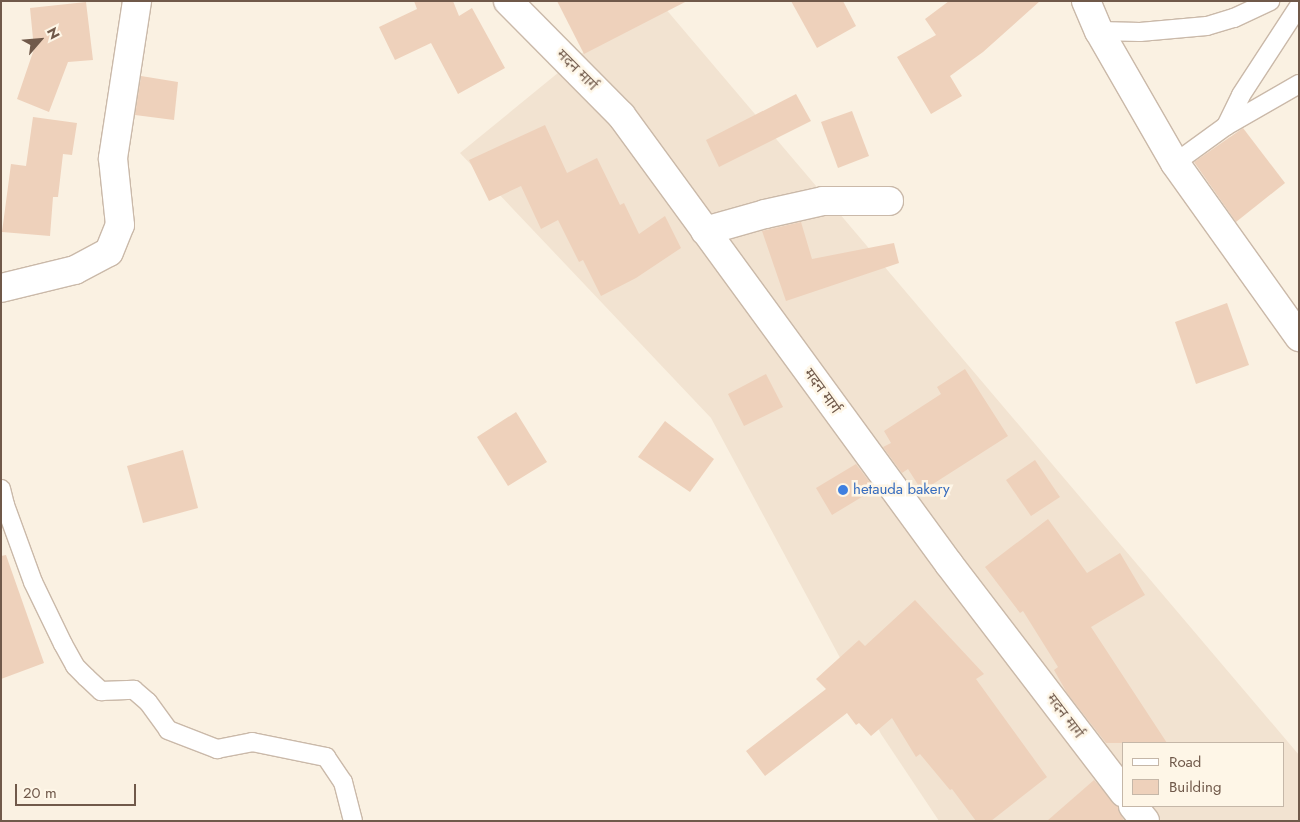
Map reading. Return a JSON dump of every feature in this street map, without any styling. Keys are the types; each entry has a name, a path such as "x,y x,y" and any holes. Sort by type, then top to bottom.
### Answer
{"street":[{"path":"1,288 75,270 109,252 120,225 113,158 137,1"},
{"name":"मदन मार्ग","path":"508,1 621,115 949,564 1122,790"},
{"path":"1086,1 1100,31 1174,163 1299,337"},
{"path":"705,231 765,214 823,201 889,201"},
{"path":"1134,807 1145,821"}],"lane":[{"path":"1100,31 1156,32 1207,26 1234,18 1270,1"},
{"path":"1226,126 1240,95 1299,6"},
{"path":"1174,163 1226,126 1299,84"},
{"path":"1,489 33,582 75,666 86,677 101,691 134,690 148,702 168,730 217,749 252,742 326,757 343,782 353,821"}],"shaded area":[{"path":"646,1 659,1 1299,755 1299,821 939,821 881,734 711,418 460,153"}],"building":[{"path":"414,1 453,1 459,16 472,8 505,68 458,94 431,43 395,60 379,27 417,9"},
{"path":"557,1 687,1 584,54"},
{"path":"791,1 843,1 856,26 817,48"},
{"path":"949,1 1040,1 983,52 950,76 962,96 931,114 897,57 936,35 925,19"},
{"path":"86,2 93,60 68,62 49,112 17,99 34,49 30,8"},
{"path":"141,76 178,82 174,120 135,115"},
{"path":"796,94 811,121 719,167 706,140"},
{"path":"852,111 869,156 838,168 821,122"},
{"path":"33,117 77,123 72,155 63,154 58,197 53,197 50,236 2,232 11,164 26,166"},
{"path":"545,125 567,173 597,158 620,205 624,203 639,234 665,216 681,248 636,278 601,296 583,260 579,262 558,220 541,229 521,186 489,201 469,160"},
{"path":"1243,128 1285,183 1236,222 1194,162"},
{"path":"801,222 812,259 894,243 899,263 786,301 762,231"},
{"path":"1227,303 1249,365 1196,384 1175,322"},
{"path":"965,369 1008,436 922,491 908,469 902,473 883,447 891,443 884,431 941,394 937,387"},
{"path":"766,374 783,407 744,426 728,394"},
{"path":"516,412 547,462 508,486 477,437"},
{"path":"665,421 714,459 690,492 638,457"},
{"path":"183,450 198,508 143,523 127,466"},
{"path":"1035,460 1060,497 1031,516 1006,480"},
{"name":"hetauda bakery","path":"856,464 875,489 832,515 816,488"},
{"path":"1048,519 1087,573 1120,553 1145,595 1091,627 1166,742 1106,743 1067,693 1054,670 1058,667 1023,611 1020,613 985,567"},
{"path":"6,555 44,663 1,679 1,556"},
{"path":"915,600 984,674 976,679 1047,777 991,821 976,821 952,789 950,790 920,754 916,757 892,718 871,736 859,723 856,725 847,713 765,776 746,751 826,689 816,679 859,640 865,646"},
{"path":"1094,780 1118,807 1124,821 1047,821"}],"place":[{"name":"hetauda bakery","path":"843,490"}]}
